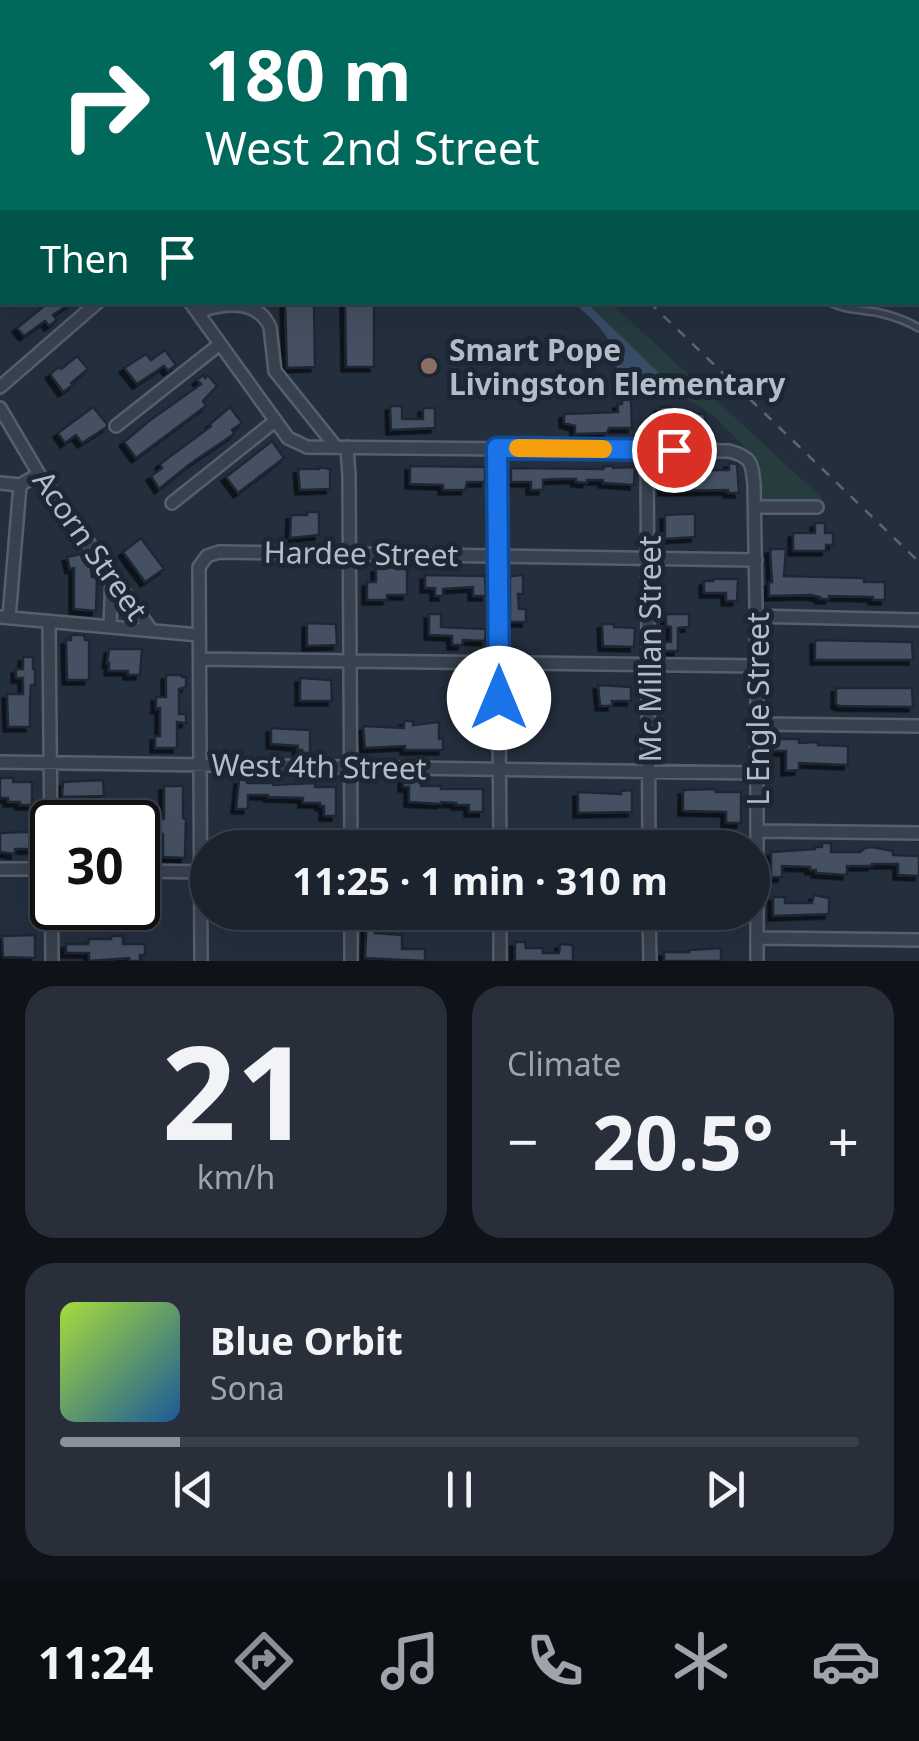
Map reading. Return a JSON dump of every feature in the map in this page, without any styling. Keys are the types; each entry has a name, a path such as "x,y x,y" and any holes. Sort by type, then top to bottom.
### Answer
{"street":[{"path":"0,386 94,305"},
{"path":"350,830 349,476 341,447 274,370 268,322 260,312 243,306 198,308 275,421 296,444 307,447 341,447 497,448 647,450"},
{"path":"116,426 220,344"},
{"name":"Acorn Street","path":"0,408 40,474 152,631"},
{"path":"172,503 275,421"},
{"path":"497,448 500,830"},
{"name":"L Engle Street","path":"647,450 729,451 752,464 758,830"},
{"name":"Mc Millan Street","path":"647,450 649,830"},
{"path":"0,484 20,485 40,474"},
{"path":"20,485 4,618 199,635 202,830"},
{"path":"755,507 817,507"},
{"name":"Hardee Street","path":"199,635 200,567 207,556 219,552 756,560"},
{"path":"110,627 112,574"},
{"path":"756,616 919,620"},
{"path":"48,622 51,800"},
{"path":"200,659 758,666"},
{"path":"758,724 919,726"},
{"name":"West 4th Street","path":"0,762 758,773"},
{"path":"770,831 919,834"},
{"path":"0,869 30,869"},
{"path":"160,871 190,872"},
{"path":"52,930 52,961"},
{"path":"202,961 203,930"},
{"path":"351,930 351,961"},
{"path":"500,930 500,961"},
{"path":"649,930 650,961"},
{"name":"L Engle Street","path":"757,930 757,961"},
{"path":"757,938 919,940"}],"lane":[{"path":"836,305 846,310 880,313 919,328"}],"green space":[{"path":"589,305 613,305 823,499 762,500 759,461 712,414 680,396"}],"water":[{"path":"576,305 589,305 670,384 620,379 615,355 598,326"}],"building":[{"path":"45,305 68,305 53,315 57,320 49,326 45,321 24,336 17,328"},
{"path":"285,305 314,305 315,367 287,368"},
{"path":"345,305 374,305 374,367 346,367"},
{"path":"165,350 176,365 168,371 164,366 137,384 124,368 146,354 151,360"},
{"path":"77,356 88,369 63,392 50,374"},
{"path":"208,375 217,386 203,401 206,406 136,458 124,442 201,384 197,380"},
{"path":"622,400 631,400 632,428 575,434 575,426 564,423 564,414 618,412"},
{"path":"390,406 402,406 402,419 423,419 423,408 435,408 435,428 391,430"},
{"path":"93,407 107,427 82,443 76,435 65,443 58,433"},
{"path":"230,407 242,423 232,430 234,434 159,489 151,476 162,468 160,464"},
{"path":"660,407 672,407 672,414 705,414 705,428 695,425 660,429"},
{"path":"272,441 284,458 238,493 226,477"},
{"path":"729,463 737,464 739,493 663,491 663,470 729,470"},
{"path":"410,466 485,467 485,482 467,482 465,490 410,484"},
{"path":"635,467 634,485 557,479 543,480 543,490 531,490 531,482 511,482 511,468"},
{"path":"298,469 330,469 330,489 300,490"},
{"path":"319,512 319,535 290,538 291,515"},
{"path":"695,514 695,537 665,539 665,515"},
{"path":"815,523 825,523 825,533 833,533 833,545 826,545 826,551 793,551 793,533 815,533"},
{"path":"141,538 164,569 145,582 123,552"},
{"path":"770,549 786,549 784,576 885,582 885,600 769,596"},
{"path":"85,553 92,577 97,577 96,611 74,609 74,568 70,569 67,557"},
{"path":"407,567 407,595 367,600 367,582 376,582 376,568"},
{"path":"425,575 485,576 486,596 473,596 473,587 443,589 443,596 435,596 435,588 425,588"},
{"path":"523,575 523,594 518,594 519,609 526,609 526,622 510,622 510,576"},
{"path":"738,579 737,601 726,601 726,593 704,593 704,581"},
{"path":"429,614 441,614 441,627 486,629 485,641 463,640 462,645 452,645 452,636 429,635"},
{"path":"666,614 689,614 689,627 678,628 678,651 660,651 660,642 671,642"},
{"path":"307,623 336,624 337,645 307,646"},
{"path":"602,624 635,628 634,647 603,646"},
{"path":"71,635 84,635 89,640 89,680 67,680 66,640 71,640"},
{"path":"815,640 912,642 913,660 815,660"},
{"path":"109,649 142,649 140,675 109,671"},
{"path":"23,657 33,657 35,669 30,727 8,727 7,694 23,694 23,678 16,678 16,669 23,669"},
{"path":"166,675 186,677 186,687 179,689 179,714 186,714 186,723 177,722 177,748 155,748 155,736 160,736 156,697 166,697"},
{"path":"300,678 331,680 332,701 300,701"},
{"path":"598,685 631,687 631,701 612,701 612,706 600,706"},
{"path":"836,688 912,688 913,707 840,706 836,704"},
{"path":"404,721 413,721 413,725 439,722 443,750 405,750 405,746 365,748 363,726 404,728"},
{"path":"271,728 310,730 310,753 302,753 298,746 271,744"},
{"path":"772,739 848,746 848,765 799,763 799,770 786,771 786,751 772,751"},
{"path":"0,778 32,782 30,805 0,798"},
{"path":"403,779 421,779 421,786 441,789 483,789 483,812 469,812 469,805 456,803 409,802 409,787 403,787"},
{"path":"103,780 104,796 62,797 63,782"},
{"path":"239,780 336,787 336,816 324,816 320,803 268,795 248,795 248,809 236,809"},
{"path":"164,786 183,786 185,858 163,857 160,819 164,819"},
{"path":"632,790 632,812 578,813 578,792 621,794"},
{"path":"683,790 741,792 741,823 726,823 726,812 683,811"},
{"path":"30,832 30,849 15,849 15,854 0,852 0,833"},
{"path":"822,843 831,843 831,852 860,852 872,847 893,851 893,855 919,856 919,876 898,875 898,864 872,864 847,866 847,875 782,866 782,877 771,877 771,852 815,849 822,847"},
{"path":"814,895 829,898 829,914 773,916 773,897 785,897 785,903 812,903"},
{"path":"366,930 402,935 402,949 425,949 425,961 365,958"},
{"path":"35,935 35,958 3,957 2,936"},
{"path":"123,936 123,944 145,944 145,955 140,955 140,961 89,961 89,953 66,953 66,944 88,944 89,939"},
{"path":"515,942 525,942 526,948 543,948 543,953 559,953 560,944 573,945 573,961 515,961"},
{"path":"721,948 721,961 664,961 664,952"}],"railway":[{"path":"652,305 919,562"}],"slow traffic":[{"path":"518,448 603,449"}],"place":[{"name":"Smart Pope Livingston Elementary","path":"429,366"}],"route":[{"path":"499,698 497,448 674,450"}]}
